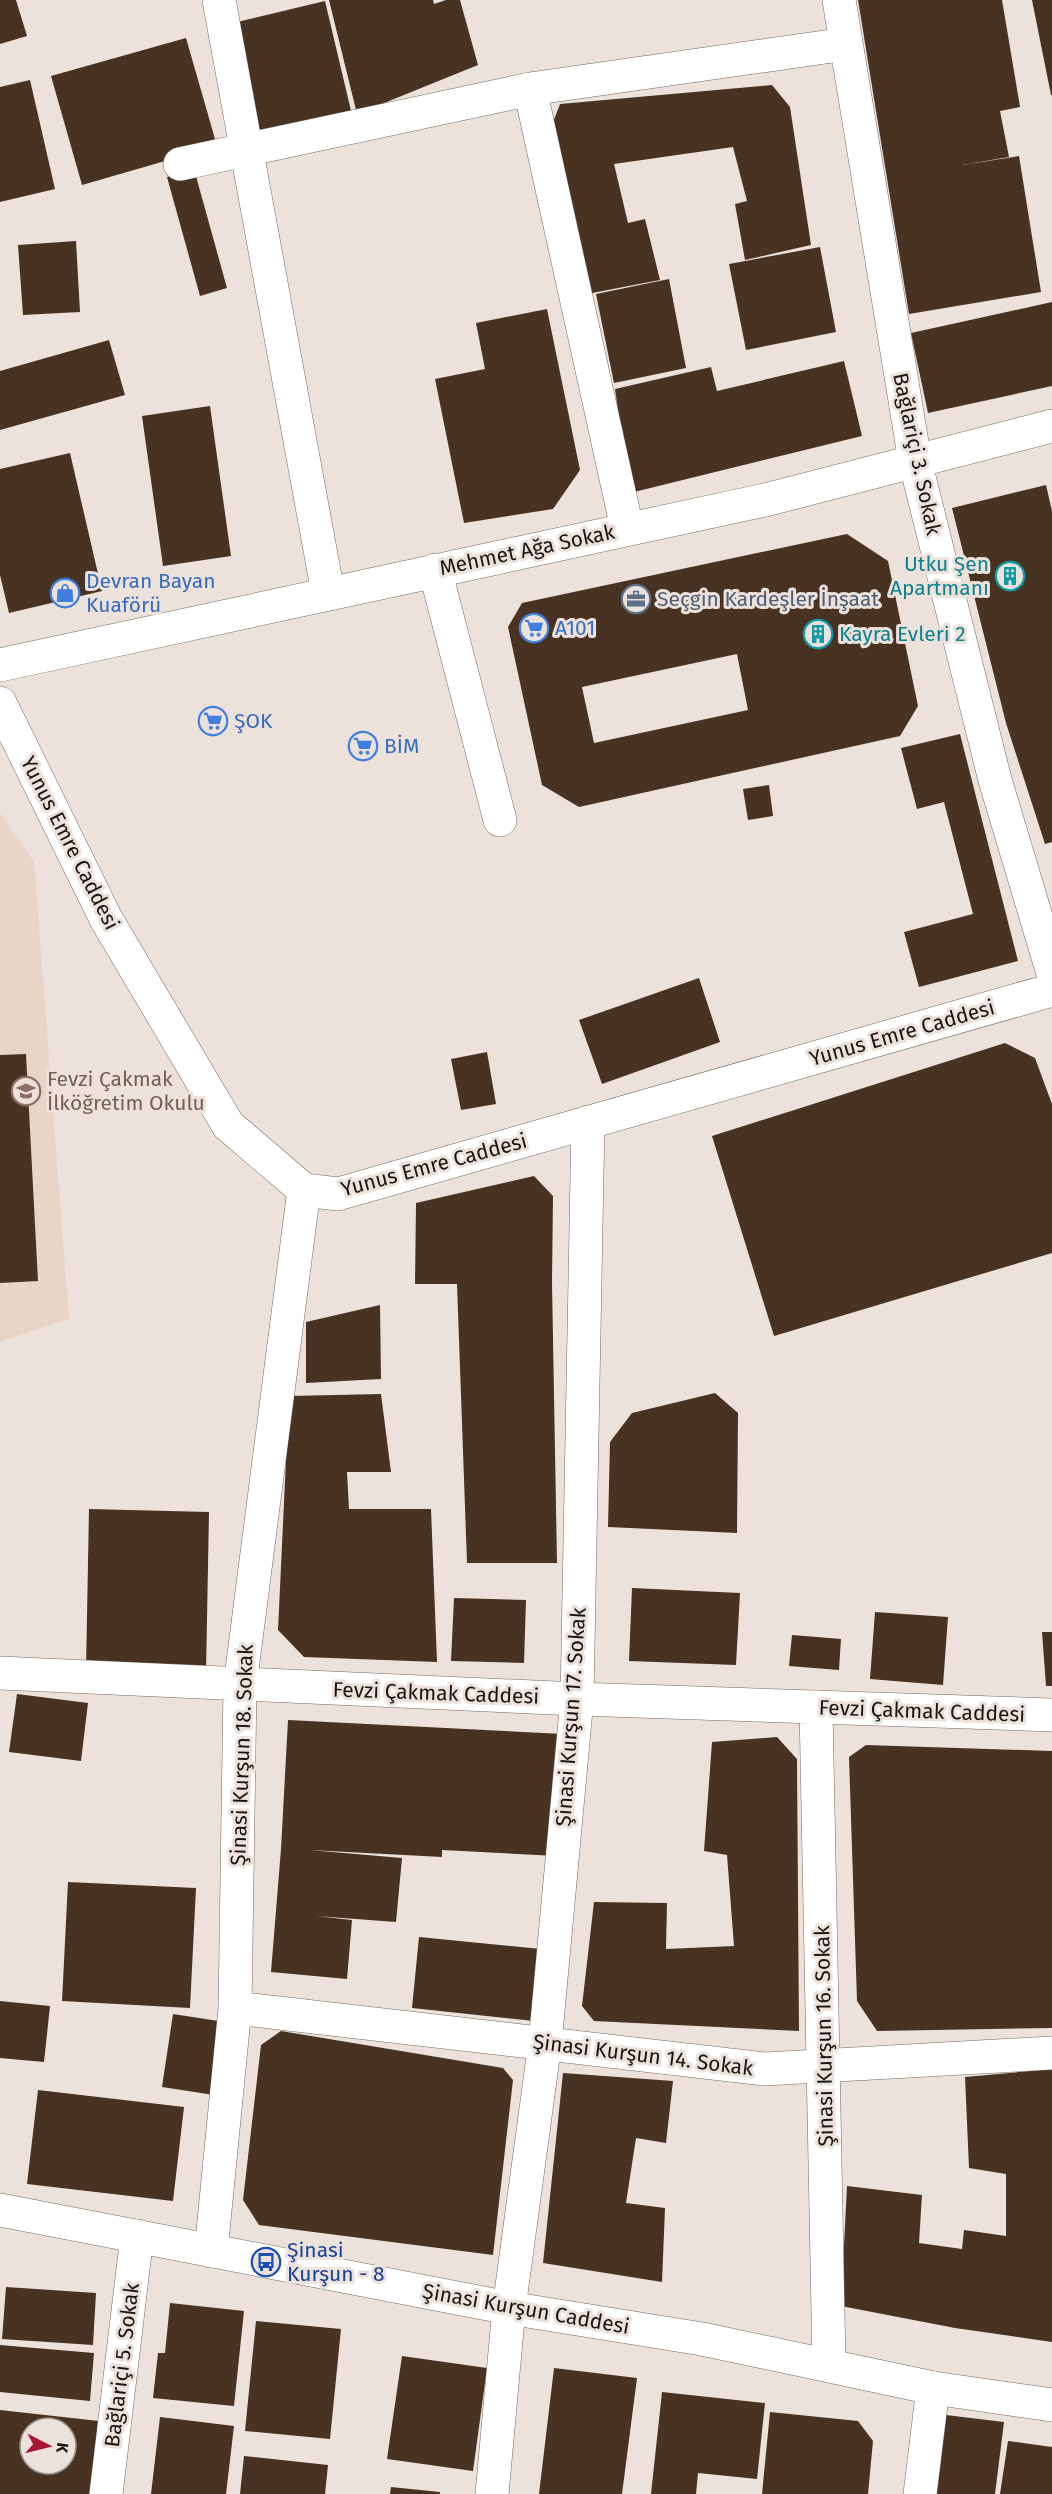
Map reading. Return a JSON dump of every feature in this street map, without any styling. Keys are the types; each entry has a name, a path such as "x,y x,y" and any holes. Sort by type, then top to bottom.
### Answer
{"street":[{"path":"219,0 328,593"},
{"name":"Bağlariçi 3. Sokak","path":"838,0 915,461 995,780 1052,970"},
{"path":"180,164 530,89 846,44"},
{"path":"530,89 627,528"},
{"name":"Mehmet Ağa Sokak","path":"0,665 765,500 1052,426"},
{"path":"435,570 500,820"},
{"name":"Yunus Emre Caddesi","path":"0,702 106,919 228,1125 303,1190 338,1194 1052,990"},
{"name":"Şinasi Kurşun 17. Sokak","path":"492,2494 508,2308 545,2043 577,1699 588,1122"},
{"name":"Şinasi Kurşun 18. Sokak","path":"211,2251 235,2008 240,1685 303,1190"},
{"name":"Fevzi Çakmak Caddesi","path":"0,1673 577,1699 1052,1715"},
{"name":"Şinasi Kurşun 16. Sokak","path":"816,1707 825,2066 829,2364"},
{"name":"Şinasi Kurşun 14. Sokak","path":"235,2008 765,2069 1052,2053"},
{"name":"Şinasi Kurşun Caddesi","path":"0,2210 508,2308 702,2338 933,2388 1052,2405"},
{"name":"Bağlariçi 5. Sokak","path":"106,2494 137,2236"},
{"path":"920,2494 933,2388"}],"shaded area":[{"name":"Fevzi Çakmak İlköğretim Okulu","path":"0,813 34,862 69,1319 0,1342"}],"building":[{"path":"0,0 16,0 27,36 0,44"},
{"path":"329,0 433,0 434,4 446,0 460,0 478,65 357,114"},
{"path":"858,0 1002,0 1020,107 1000,111 1009,157 962,165 1019,156 1041,292 909,314"},
{"path":"1032,0 1052,0 1052,95 1051,95"},
{"path":"325,1 352,115 256,138 229,24"},
{"path":"186,38 217,146 82,185 51,76"},
{"path":"30,80 55,189 0,202 0,87"},
{"path":"772,85 790,107 811,245 745,260 735,204 747,201 733,147 614,164 628,223 645,219 660,280 587,294 552,125 560,104"},
{"path":"194,169 227,288 200,296 167,177"},
{"path":"76,241 80,312 23,315 18,245"},
{"path":"820,247 836,332 746,350 729,264"},
{"path":"669,279 686,368 614,383 596,294"},
{"path":"1052,302 1052,386 928,413 911,333"},
{"path":"547,309 580,470 553,509 464,523 435,379 485,369 476,323"},
{"path":"109,340 125,395 0,430 0,371"},
{"path":"844,361 862,436 630,493 615,389 711,367 717,391"},
{"path":"210,406 231,556 163,566 142,416"},
{"path":"70,453 102,591 9,613 0,575 0,469"},
{"name":"Utku Şen Apartmanı","path":"1046,485 1052,511 1052,842 1045,844 1006,723 952,508"},
{"path":"847,534 888,561 918,706 900,736 579,807 542,785 508,627 522,603","holes":["737,654 748,710 594,743 582,687"]},
{"path":"960,734 1018,961 919,987 904,932 973,914 944,802 917,809 901,748"},
{"path":"769,785 773,816 748,820 743,789"},
{"path":"699,978 720,1042 602,1084 579,1020"},
{"path":"1005,1043 1035,1058 1052,1104 1052,1253 774,1336 712,1136"},
{"path":"487,1052 496,1104 461,1110 451,1059"},
{"path":"26,1054 38,1281 0,1283 0,1055"},
{"path":"534,1176 553,1196 552,1282 557,1563 467,1563 457,1284 415,1284 416,1203"},
{"path":"380,1305 381,1379 306,1383 306,1322"},
{"path":"715,1393 738,1413 737,1533 608,1527 610,1442 632,1413"},
{"path":"381,1394 391,1472 347,1472 349,1509 431,1509 437,1662 304,1657 278,1630 289,1396"},
{"path":"89,1509 209,1512 206,1673 86,1670"},
{"path":"632,1588 740,1593 736,1665 629,1661"},
{"path":"454,1598 526,1600 524,1663 451,1661"},
{"path":"875,1612 948,1617 943,1685 870,1679"},
{"path":"1042,1632 1052,1632 1052,1686 1046,1686"},
{"path":"792,1635 841,1639 839,1670 789,1666"},
{"path":"17,1694 88,1703 81,1761 9,1752"},
{"path":"288,1720 563,1734 557,1856 442,1850 442,1857 309,1850 402,1858 396,1922 316,1916 352,1920 347,1979 271,1972"},
{"path":"777,1737 797,1759 799,2031 594,2021 582,2006 594,1902 667,1903 666,1949 734,1946 727,1855 704,1851 712,1742"},
{"path":"866,1745 1052,1751 1052,2028 877,2031 857,2001 849,1757"},
{"path":"68,1882 196,1888 190,2008 62,2001"},
{"path":"419,1937 541,1949 534,2021 412,2008"},
{"path":"0,2001 50,2006 44,2062 0,2058"},
{"path":"173,2014 225,2022 214,2095 162,2087"},
{"path":"281,2031 503,2068 513,2080 493,2255 259,2225 243,2200 261,2045"},
{"path":"1052,2069 1052,2342 955,2328 841,2306 847,2186 922,2195 919,2243 962,2249 964,2230 1006,2236 1006,2174 969,2168 965,2077"},
{"path":"563,2073 673,2081 666,2143 636,2138 626,2203 665,2208 662,2282 543,2263"},
{"path":"38,2090 184,2107 173,2201 27,2184"},
{"path":"6,2287 96,2293 93,2345 2,2339"},
{"path":"170,2303 244,2311 234,2406 153,2398 158,2353 165,2353"},
{"path":"256,2321 341,2329 330,2439 245,2431"},
{"path":"0,2345 94,2353 90,2401 0,2392"},
{"path":"402,2356 487,2368 473,2471 387,2459"},
{"path":"554,2368 637,2378 622,2494 539,2494"},
{"path":"662,2392 765,2403 757,2479 698,2473 696,2494 651,2494"},
{"path":"0,2410 54,2416 18,2416 18,2476 78,2476 78,2419 99,2421 91,2494 0,2494"},
{"path":"770,2412 858,2421 873,2441 868,2494 762,2494"},
{"path":"946,2415 1004,2422 995,2494 936,2494"},
{"path":"160,2417 234,2426 226,2494 151,2494"},
{"path":"1008,2441 1052,2447 1052,2494 1000,2494"},
{"path":"244,2456 328,2465 325,2494 240,2494"},
{"path":"391,2487 440,2492 440,2494 390,2494"}],"place":[{"name":"Utku Şen Apartmanı","path":"1010,576"},
{"name":"Devran Bayan Kuaförü","path":"65,593"},
{"name":"Seçgin Kardeşler İnşaat","path":"636,599"},
{"name":"A101","path":"534,628"},
{"name":"Kayra Evleri 2","path":"818,634"},
{"name":"ŞOK","path":"213,721"},
{"name":"BİM","path":"363,746"},
{"name":"Fevzi Çakmak İlköğretim Okulu","path":"26,1091"},
{"name":"Şinasi Kurşun - 8","path":"266,2262"}]}
